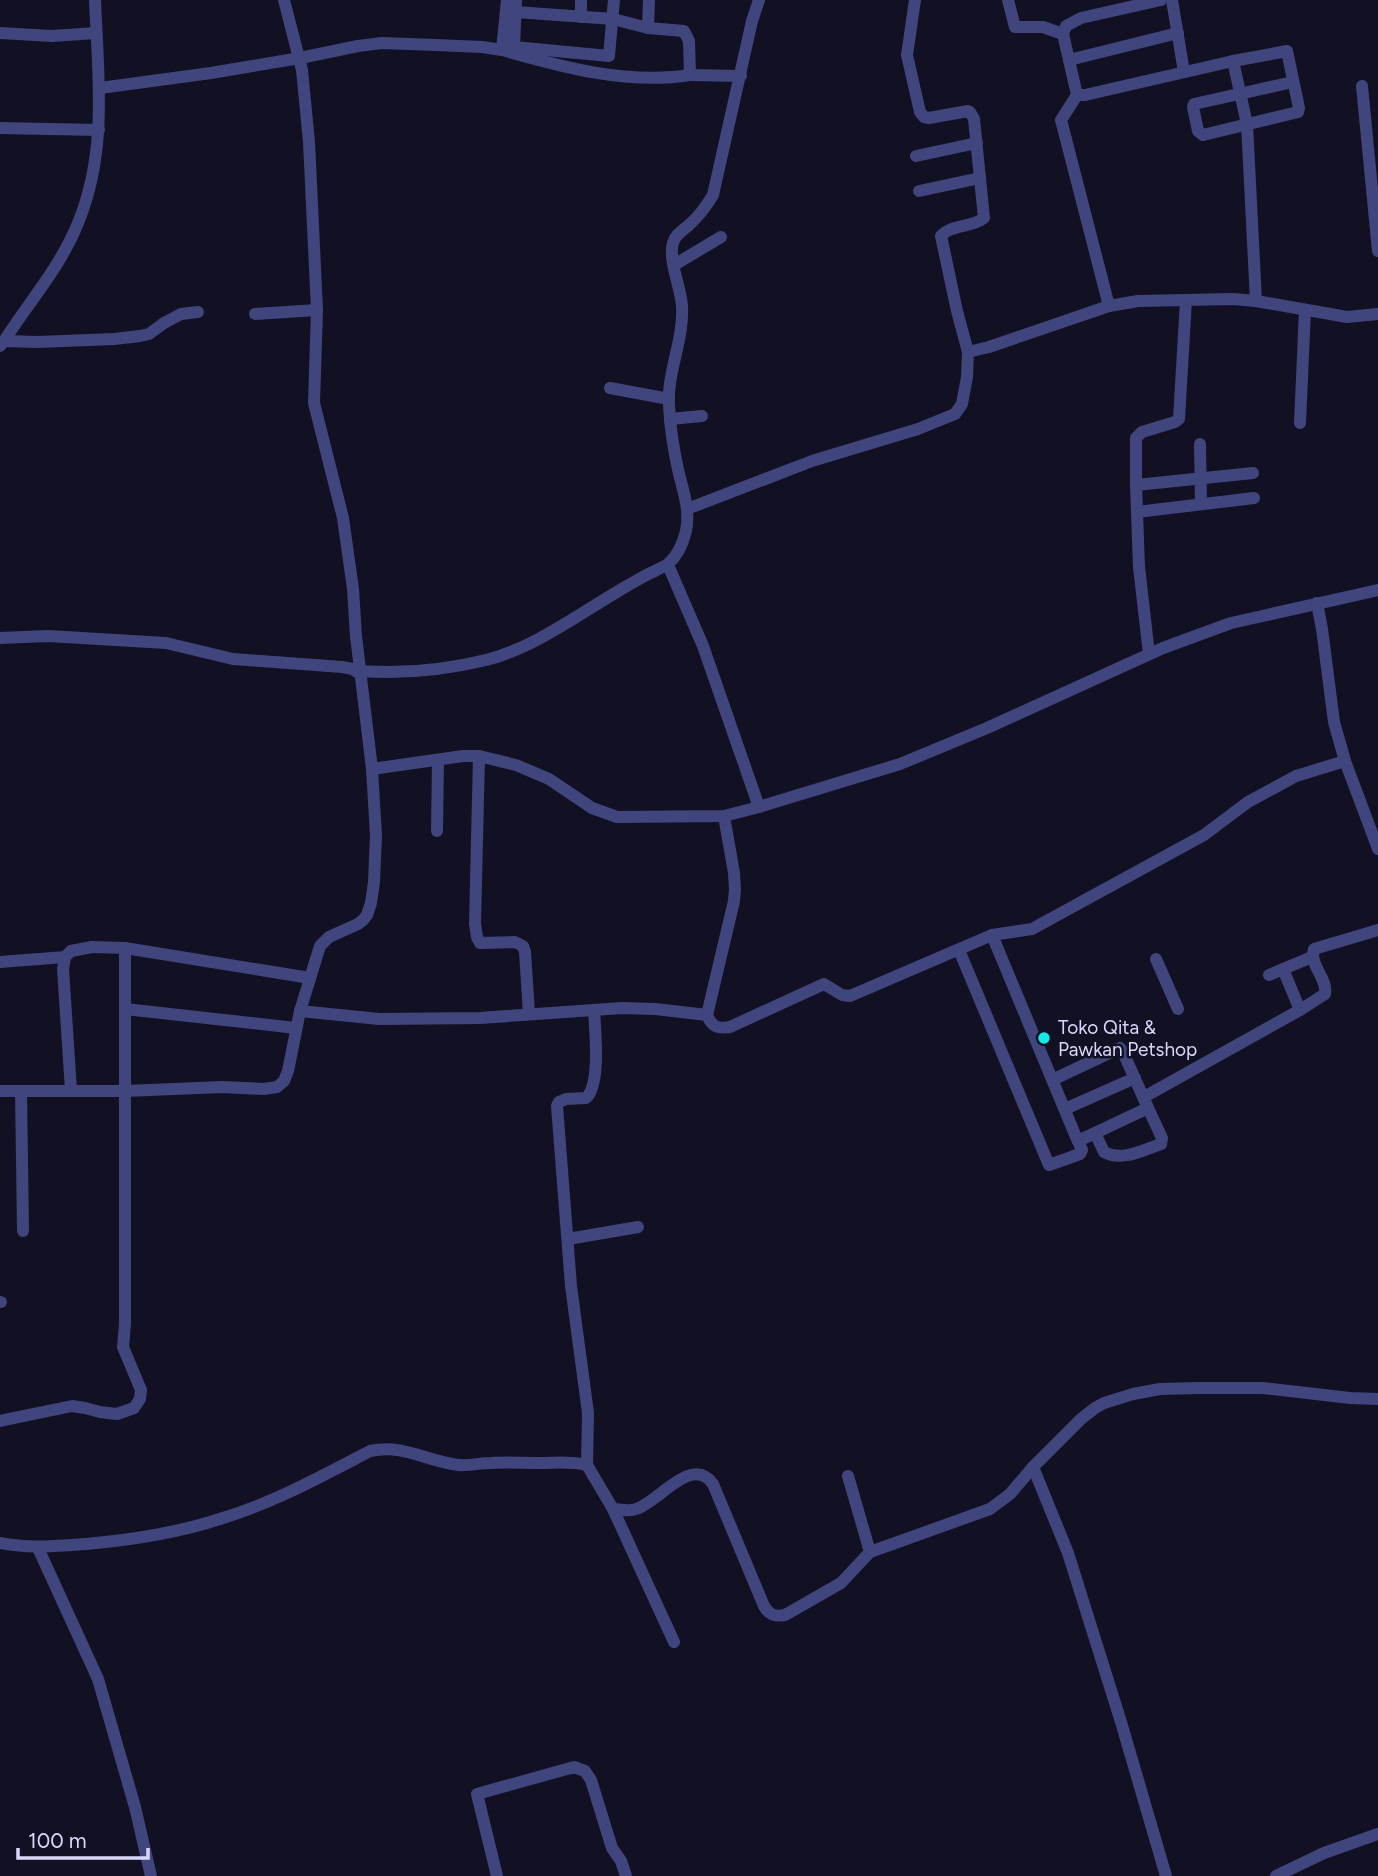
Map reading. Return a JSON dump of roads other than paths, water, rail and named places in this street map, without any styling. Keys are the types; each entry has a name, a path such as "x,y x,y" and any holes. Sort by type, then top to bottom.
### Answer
{"street":[{"path":"2,344 44,284 79,222 96,159 99,130 100,88 95,0"},
{"path":"0,1091 276,1087 284,1081 288,1071 300,1011 320,946 329,937 363,920 372,902 376,835 372,769 343,518 314,403 317,310 306,100 300,58 284,0"},
{"path":"502,50 507,0"},
{"path":"549,15 550,0"},
{"path":"580,17 582,0"},
{"path":"614,0 613,19 609,56 514,47 516,6 549,15 613,19 648,28 684,31 689,41 690,75"},
{"path":"648,28 649,0"},
{"path":"0,638 48,636 166,643 233,659 342,667 360,672 423,671 498,656 526,645 668,565 681,548 687,509 668,399 682,324 682,302 671,252 673,241 679,232 690,225 713,195 759,0"},
{"path":"687,509 812,461 918,429 955,414 962,404 968,352 941,236 947,231 984,218 975,118 970,111 929,118 923,117 920,112 907,55 915,0"},
{"path":"1008,0 1015,27 1044,27 1063,34"},
{"path":"1109,306 1061,120 1077,95 1063,34 1066,26 1081,18 1122,5 1161,0"},
{"path":"1172,0 1184,72"},
{"path":"0,33 52,36 96,33"},
{"path":"1069,60 1178,33"},
{"path":"100,88 172,80 382,43 482,47 600,74 652,79 690,75 741,76"},
{"path":"1077,95 1287,51 1299,108 1298,112 1200,134 1192,107 1197,103 1293,82"},
{"path":"1233,61 1247,124 1256,301"},
{"path":"1362,86 1378,251"},
{"path":"0,128 99,130"},
{"path":"916,156 977,143"},
{"path":"919,191 980,178"},
{"path":"674,265 721,237"},
{"path":"1149,654 1139,567 1137,436 1179,419 1186,300"},
{"path":"968,352 1109,306 1138,301 1256,301 1347,317 1378,314"},
{"path":"255,314 317,310"},
{"path":"1300,423 1305,310"},
{"path":"2,344 140,336 149,334 181,314 198,313"},
{"path":"610,388 668,399"},
{"path":"670,419 702,416"},
{"path":"1200,444 1201,504"},
{"path":"1136,485 1253,473"},
{"path":"1137,512 1254,498"},
{"path":"668,565 703,646 759,807"},
{"path":"372,769 479,756 516,765 549,779 592,808 617,817 724,816 900,764 1195,635 1231,623 1378,590"},
{"path":"1317,603 1335,722 1345,761 1378,849"},
{"path":"479,756 475,924 477,937 480,943 515,942 523,946 526,952 529,1014"},
{"path":"437,831 438,760"},
{"path":"724,816 736,889 707,1015 713,1026 719,1028 730,1027 824,984 842,995 850,996 992,935 1032,929 1203,835 1248,802 1297,776 1345,761"},
{"path":"1078,1141 1326,992 1312,957 1314,950 1378,930"},
{"path":"959,950 1049,1165 1080,1154 1082,1150 992,935"},
{"path":"71,1090 63,968 65,957 71,951 80,948 125,948 310,978"},
{"path":"0,1421 72,1406 117,1414 134,1408 140,1399 141,1390 123,1347 125,948"},
{"path":"0,962 65,957"},
{"path":"1269,975 1312,957"},
{"path":"1156,958 1178,1009"},
{"path":"1283,969 1300,1010"},
{"path":"300,1011 379,1019 480,1018 622,1008 707,1015"},
{"path":"125,1009 296,1028"},
{"path":"594,1010 593,1089 586,1098 566,1099 557,1106 571,1286 587,1413 587,1465 613,1509 674,1642"},
{"path":"1052,1080 1120,1048 1162,1138 1161,1144 1130,1155 1114,1156 1104,1152 1095,1133"},
{"path":"1065,1109 1135,1078"},
{"path":"21,1091 23,1231"},
{"path":"568,1239 638,1227"},
{"path":"613,1509 634,1510 653,1500 687,1475 705,1475 713,1484 764,1606 772,1615 785,1615 841,1583 870,1552 990,1508 1010,1494 1081,1419 1095,1408 1133,1394 1160,1389 1263,1388 1378,1399"},
{"path":"0,1543 38,1548 158,1535 224,1518 293,1491 370,1451 384,1448 400,1449 462,1465 573,1461 587,1465"},
{"path":"1033,1467 1068,1553 1122,1722 1166,1876"},
{"path":"848,1476 870,1552"},
{"path":"38,1548 98,1679 135,1807 151,1876"},
{"path":"498,1876 477,1794 574,1767 585,1771 591,1780 610,1840 626,1876"},
{"path":"1276,1876 1324,1853 1378,1834"}],"place":[{"name":"Toko Qita & Pawkan Petshop","path":"1044,1038"}]}
